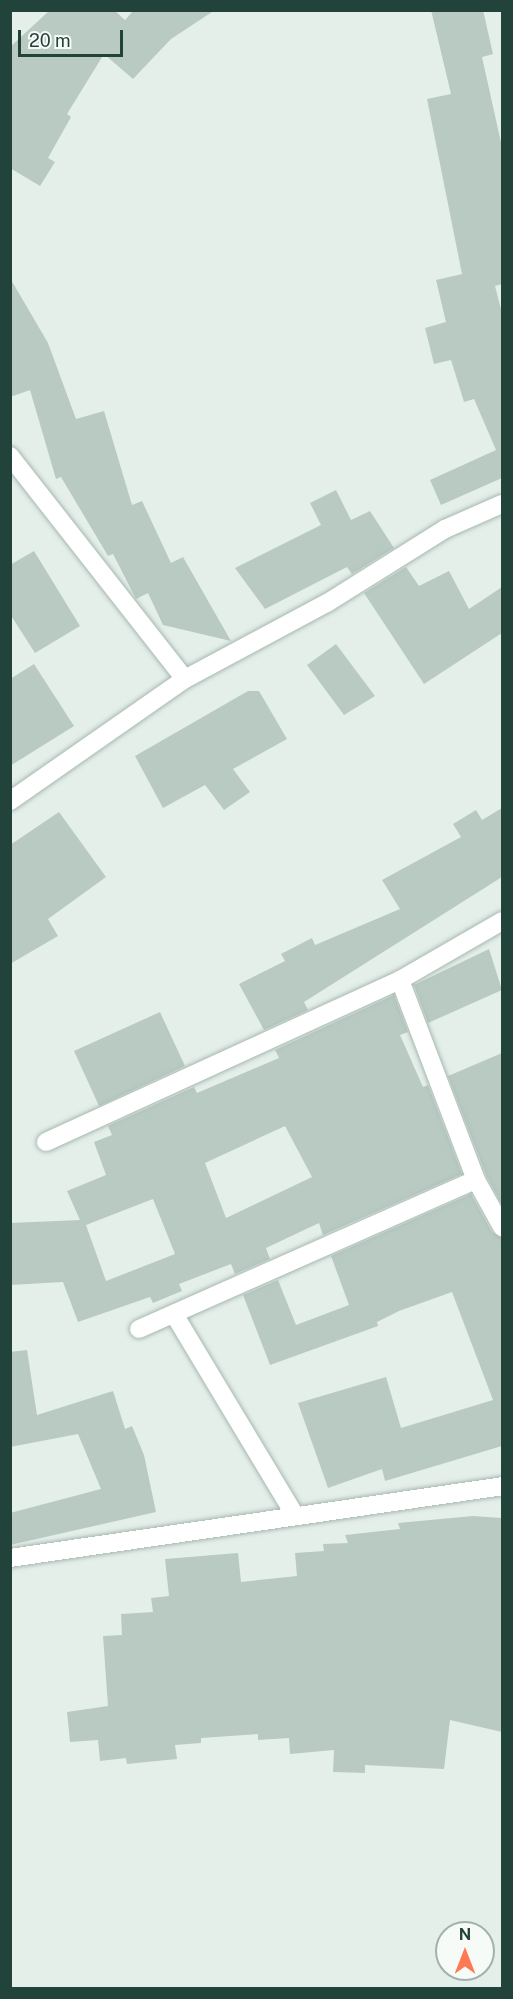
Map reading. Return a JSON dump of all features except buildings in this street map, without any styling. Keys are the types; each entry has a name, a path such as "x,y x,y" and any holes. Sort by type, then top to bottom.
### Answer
{"street":[{"path":"13,466 185,679"},
{"path":"10,801 185,679 327,603 445,529 502,504"},
{"path":"46,1142 400,980 502,921"},
{"path":"400,980 476,1180 502,1227"},
{"path":"139,1329 476,1180"},
{"path":"174,1314 295,1515"},
{"path":"10,1558 502,1486"}]}
